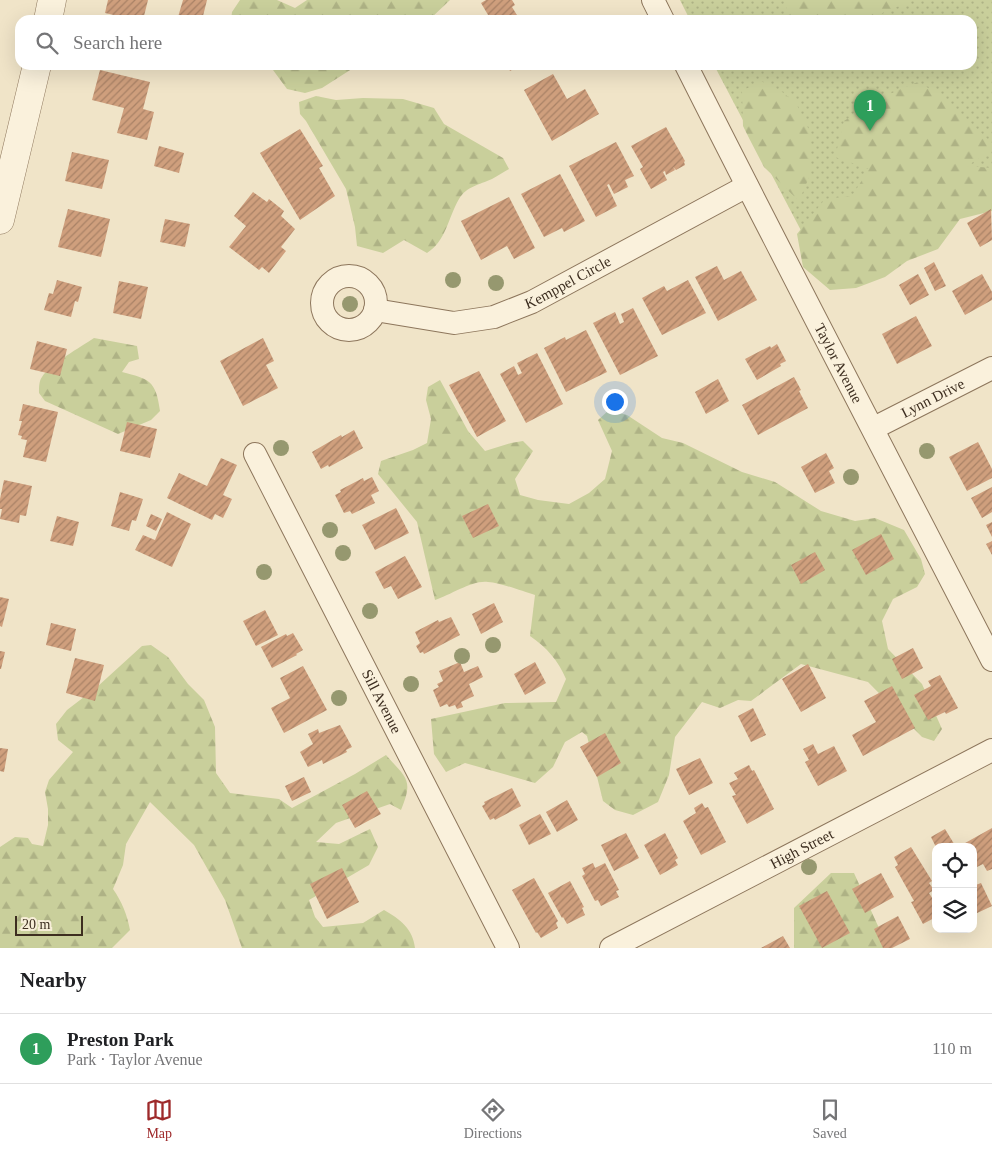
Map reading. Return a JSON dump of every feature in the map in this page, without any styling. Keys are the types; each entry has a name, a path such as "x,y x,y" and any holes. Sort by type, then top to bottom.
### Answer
{"street":[{"path":"49,15 52,0"},
{"path":"654,0 662,15"},
{"path":"0,220 36,70"},
{"name":"Taylor Avenue","path":"689,70 992,660"},
{"name":"Kemppel Circle","path":"375,310 454,322 494,317 532,302 747,186"},
{"name":"Lynn Drive","path":"874,428 992,368"},
{"name":"Sill Avenue","path":"255,454 508,948"},
{"name":"High Street","path":"610,948 992,750"}],"green space":[{"path":"240,0 277,0 295,8 307,0 450,0 434,15 232,15"},
{"path":"680,0 992,0 992,196 827,280 717,70 977,70 977,15 688,15"},
{"path":"784,0 914,0 880,15 788,15"},
{"path":"273,70 350,70 322,88 305,93 287,89"},
{"path":"761,81 781,91 796,103 811,134 810,175 799,201 764,167 743,126 742,91"},
{"path":"918,82 942,96 992,143 992,150 967,166 992,168 992,211 960,219 938,249 907,261 885,277 856,288 830,290 803,267 797,234 825,199 852,196 869,169 835,157 844,121 880,99"},
{"path":"316,96 336,100 363,98 403,99 434,108 444,124 503,158 509,169 492,179 474,186 462,195 455,206 443,236 427,253 404,240 383,253 357,246 355,227 346,189 300,114 299,102"},
{"path":"94,338 137,346 139,359 129,362 122,372 150,382 156,393 160,411 151,420 118,434 45,401 39,393 40,380 46,372"},
{"path":"440,380 468,431 485,451 523,441 533,451 515,479 520,495 538,500 569,504 589,493 605,479 612,451 598,420 609,410 627,415 662,438 683,443 742,472 775,482 821,511 855,521 875,518 904,530 921,559 925,574 917,587 893,599 882,621 888,649 922,684 942,729 934,741 922,737 868,682 801,664 751,701 738,700 720,708 702,702 675,737 669,775 658,802 633,815 615,810 603,801 587,736 582,732 565,742 553,767 535,783 465,763 446,772 434,754 431,719 505,703 556,702 566,679 551,655 530,636 535,595 499,584 482,582 468,585 435,600 417,522 378,474 381,461 427,443 431,419 426,400 428,387"},
{"path":"151,645 168,657 188,684 204,700 215,727 216,773 230,793 279,799 292,808 386,755 399,769 407,785 407,792 401,810 390,804 336,823 316,842 339,844 370,829 378,847 369,865 309,900 315,917 323,927 363,923 384,910 405,925 412,935 415,948 242,948 225,900 194,845 150,802 126,844 123,865 113,889 124,908 130,930 112,948 0,948 0,847 15,837 28,838 32,844 43,846 48,825 45,792 49,780 73,752 58,740 56,724 67,710 97,687 142,646"},
{"path":"831,873 854,873 888,948 794,948 794,908"}],"building":[{"path":"108,0 148,0 144,15 114,15 105,13"},
{"path":"183,0 207,0 203,15 179,15"},
{"path":"486,0 512,0 515,5 512,7 517,15 488,15 481,3"},
{"path":"100,70 150,82 143,109 154,112 147,140 117,133 124,108 92,100"},
{"path":"553,74 567,99 585,89 599,114 552,141 524,90"},
{"path":"666,127 685,161 685,165 676,170 673,167 675,170 666,175 665,171 663,172 667,180 651,189 640,169 643,167 631,146"},
{"path":"300,129 323,166 319,168 335,196 300,220 260,153"},
{"path":"616,142 634,176 625,180 628,187 614,194 609,184 607,185 617,206 596,217 569,166"},
{"path":"159,146 184,153 179,173 154,166"},
{"path":"72,152 109,160 102,189 65,181"},
{"path":"560,174 585,221 564,232 562,228 544,237 521,194"},
{"path":"253,192 267,202 269,199 284,211 281,216 295,229 281,247 286,251 269,273 262,267 259,270 229,247 246,226 234,216"},
{"path":"509,197 535,248 514,259 507,246 481,260 461,221"},
{"path":"68,209 110,219 101,257 58,247"},
{"path":"991,209 992,240 980,247 967,223"},
{"path":"165,219 190,224 185,247 160,242"},
{"path":"934,262 946,286 935,291 924,268"},
{"path":"717,266 724,280 741,271 757,300 718,321 695,277"},
{"path":"918,274 929,295 910,305 899,285"},
{"path":"982,274 992,292 992,300 965,315 952,291"},
{"path":"57,280 82,287 78,302 75,301 71,317 44,310 49,293 53,294"},
{"path":"688,280 706,313 662,335 642,298 664,286 667,291"},
{"path":"119,281 148,287 141,319 113,313"},
{"path":"633,308 658,356 620,375 593,323 615,312 620,324 624,322 621,314"},
{"path":"916,316 932,346 897,364 882,334"},
{"path":"586,330 607,372 566,392 544,348 565,337 566,340"},
{"path":"263,338 274,361 266,365 278,388 243,406 220,361"},
{"path":"37,341 67,349 60,376 30,369"},
{"path":"777,344 786,361 757,380 745,359"},
{"path":"537,353 563,404 526,423 500,374 514,366 518,375 522,373 517,363"},
{"path":"479,371 506,421 477,437 449,385"},
{"path":"794,377 808,408 758,435 742,405"},
{"path":"718,379 729,401 706,414 695,392"},
{"path":"23,404 58,412 46,462 23,457 27,440 21,439 22,436 18,435 22,421 19,421"},
{"path":"127,422 157,429 150,458 120,451"},
{"path":"354,430 363,448 329,467 328,465 321,469 312,452 341,435 342,437"},
{"path":"978,442 992,469 992,478 967,491 949,457"},
{"path":"826,453 834,468 829,471 835,483 815,493 801,467"},
{"path":"221,458 237,465 223,495 232,499 223,518 215,514 212,520 167,498 179,473 207,486"},
{"path":"372,477 379,491 371,495 375,503 352,514 350,511 344,513 335,495 341,492 340,490 363,478 364,481"},
{"path":"4,480 32,486 26,516 20,515 19,523 0,519 2,509 0,509 0,499"},
{"path":"992,487 992,512 982,518 971,498"},
{"path":"120,492 143,499 136,521 132,520 129,531 111,526"},
{"path":"488,504 499,526 473,538 462,516"},
{"path":"396,508 409,533 375,550 362,525"},
{"path":"167,512 191,524 172,567 135,550 143,535 155,540"},
{"path":"151,514 162,519 156,531 146,526"},
{"path":"57,516 79,522 73,546 50,541"},
{"path":"992,522 992,537 986,525"},
{"path":"881,534 894,559 866,575 852,550"},
{"path":"992,541 992,555 986,544"},
{"path":"815,552 825,570 801,584 791,565"},
{"path":"405,556 422,587 398,599 391,586 384,589 375,572"},
{"path":"0,597 9,599 2,627 0,626"},
{"path":"494,603 503,622 481,634 472,614"},
{"path":"265,610 278,635 256,646 243,621"},
{"path":"451,617 460,635 424,654 423,652 420,653 416,646 420,643 415,632 438,620 439,622"},
{"path":"51,623 76,629 71,651 46,645"},
{"path":"293,633 303,650 272,668 261,647 286,634 287,636"},
{"path":"913,648 923,668 902,679 892,659"},
{"path":"0,651 5,652 1,669 0,669"},
{"path":"75,658 104,665 95,701 66,693"},
{"path":"460,662 464,672 478,666 483,677 469,684 474,696 461,702 463,707 457,709 455,705 449,707 447,704 440,707 433,690 439,687 437,684 443,681 439,671"},
{"path":"535,662 546,683 525,695 514,674"},
{"path":"808,664 826,698 801,712 782,679"},
{"path":"303,666 327,710 284,733 271,708 290,698 280,678"},
{"path":"940,675 958,708 928,720 914,695 931,686 928,681"},
{"path":"892,686 915,728 863,756 852,735 876,722 864,701"},
{"path":"753,708 766,735 751,742 738,716"},
{"path":"340,725 352,747 346,750 347,752 323,764 322,760 308,767 300,752 313,744 308,734 318,729 319,733"},
{"path":"605,733 621,763 597,777 580,747"},
{"path":"813,744 818,754 834,746 847,771 818,786 805,762 809,760 803,749"},
{"path":"0,748 8,749 4,772 0,771"},
{"path":"700,758 713,783 689,795 676,769"},
{"path":"749,765 752,771 754,770 774,809 747,824 732,796 736,795 729,783 738,779 734,773"},
{"path":"304,777 311,792 292,801 285,786"},
{"path":"512,788 521,806 495,820 494,818 490,820 482,806 485,804 484,802"},
{"path":"367,791 381,814 355,828 342,805"},
{"path":"567,800 578,820 557,832 546,812"},
{"path":"702,803 705,808 708,807 726,842 701,855 683,821 696,813 694,808"},
{"path":"540,814 551,834 529,845 519,825"},
{"path":"992,828 992,869 987,871 983,864 977,867 977,843 965,843"},
{"path":"945,829 954,843 934,843 931,837"},
{"path":"626,833 639,858 614,871 601,845"},
{"path":"665,833 678,858 675,860 678,865 660,875 644,845"},
{"path":"911,847 932,881 929,883 932,891 929,893 932,898 932,919 923,924 911,902 914,901 895,867 898,865 894,857"},
{"path":"593,863 595,868 605,863 619,890 616,891 619,897 601,906 598,900 595,901 582,876 585,874 582,868"},
{"path":"342,868 359,902 327,919 310,884"},
{"path":"881,873 894,897 865,913 852,889"},
{"path":"534,878 558,921 556,923 558,928 541,938 536,933 512,890"},
{"path":"570,881 584,907 582,908 585,915 567,924 548,893"},
{"path":"981,883 992,906 977,913 977,888 977,884"},
{"path":"827,891 850,933 822,948 799,906"},
{"path":"898,916 910,939 892,948 883,948 874,929"},
{"path":"783,936 790,948 761,948"}],"place":[{"name":"Preston Park","path":"870,131"}]}
